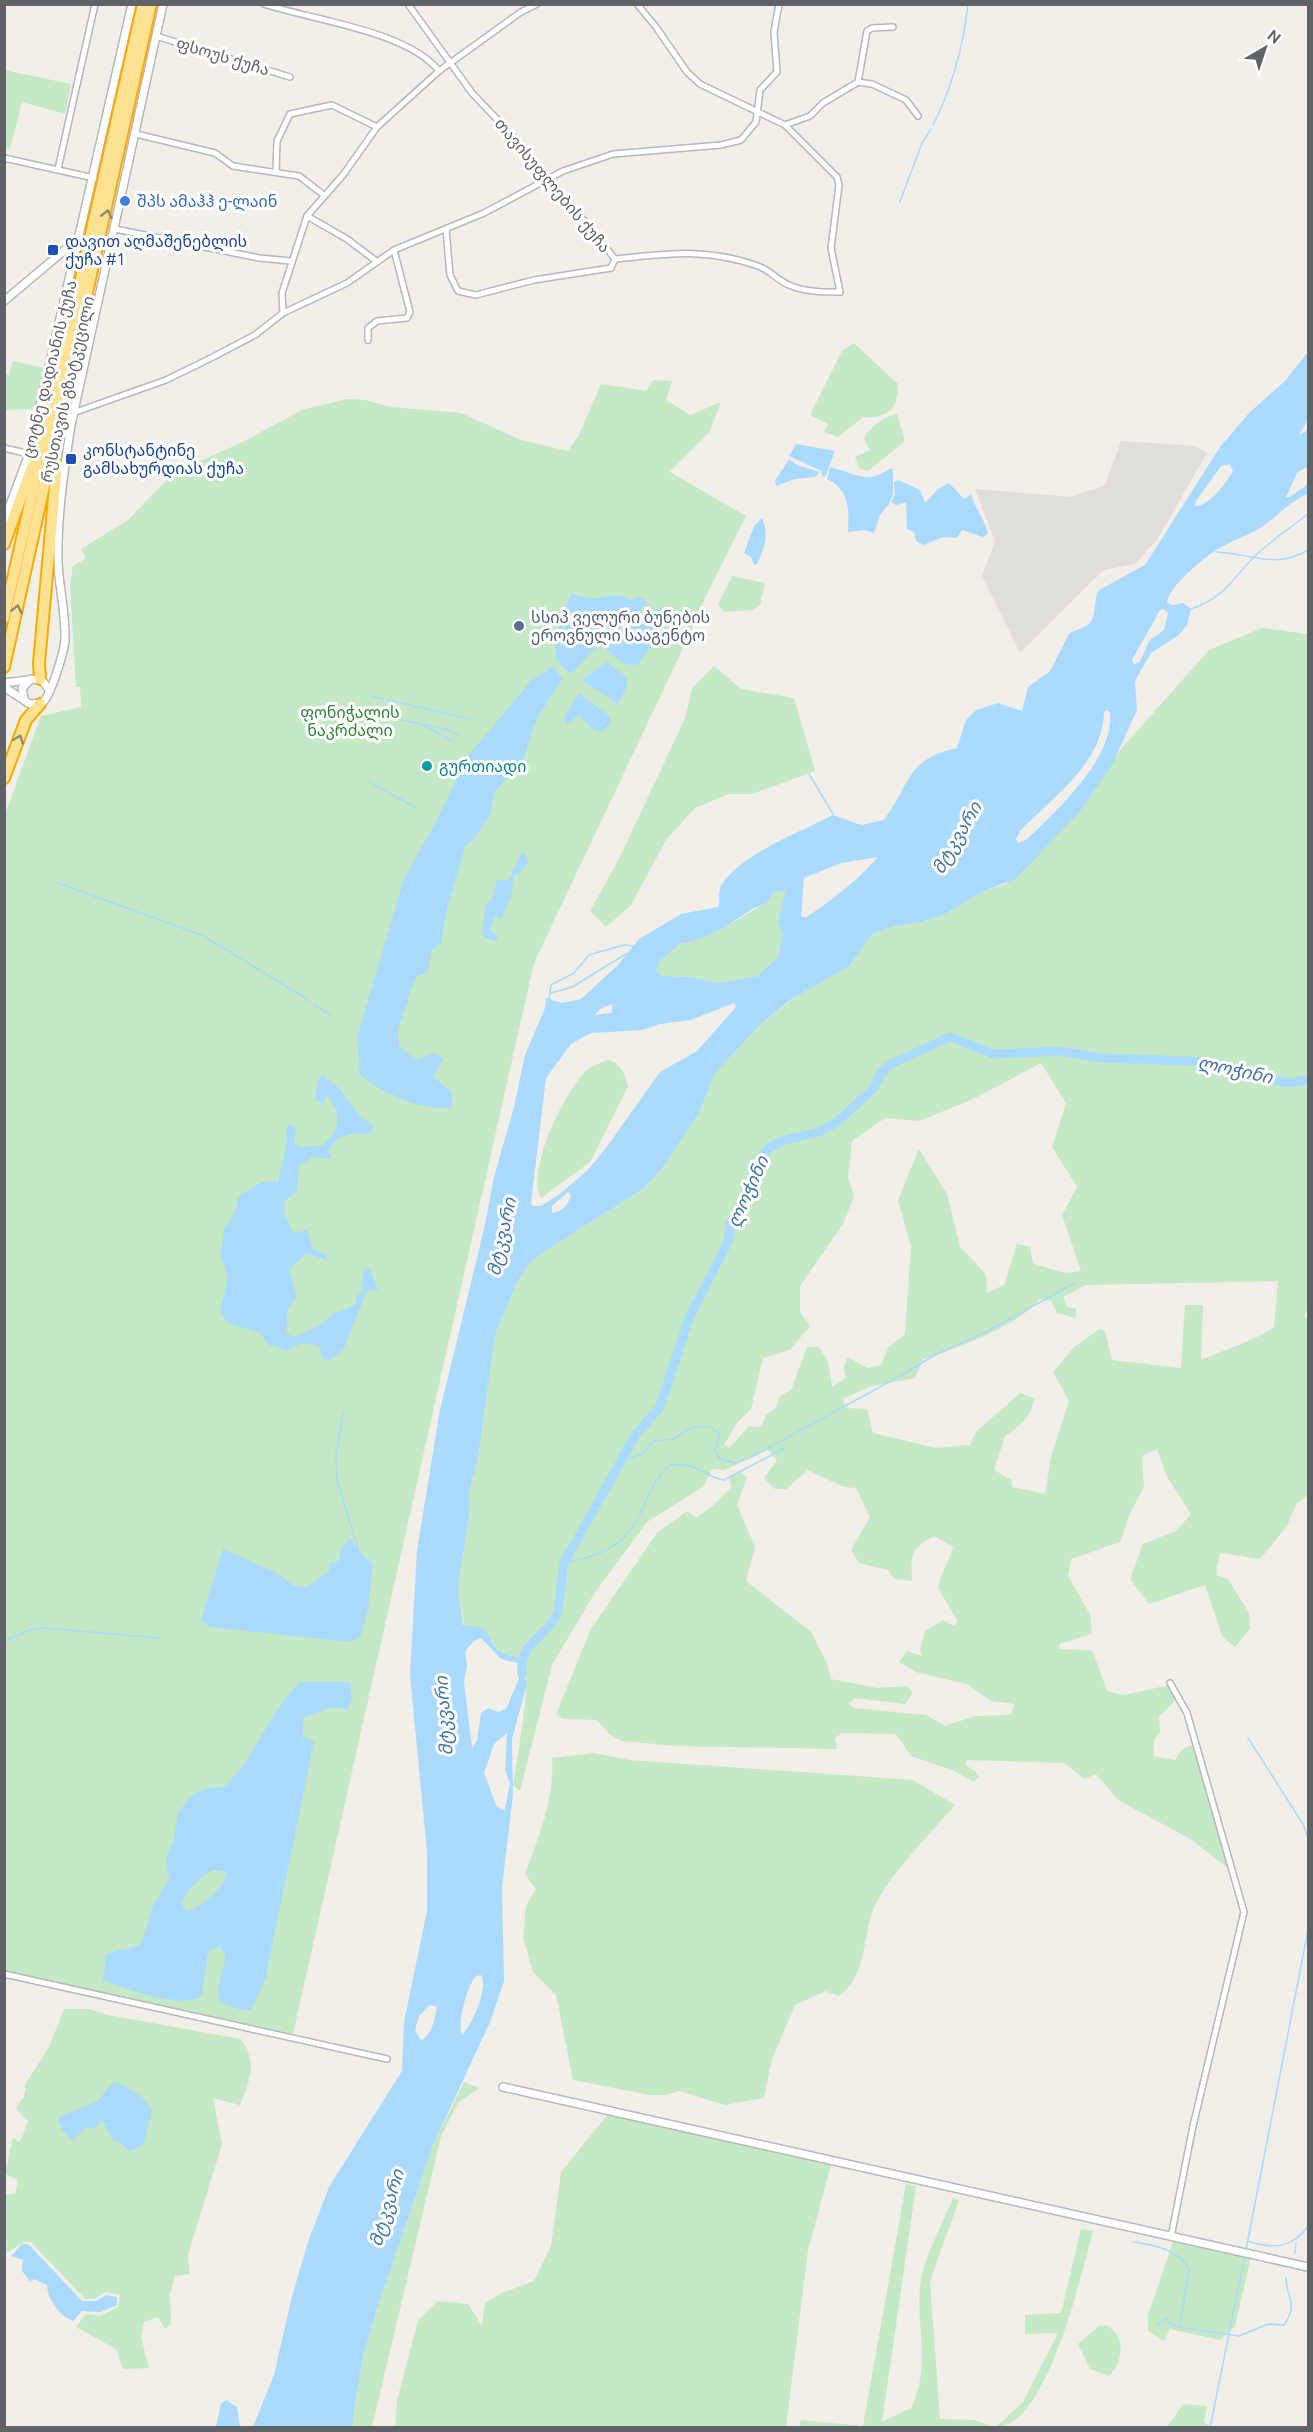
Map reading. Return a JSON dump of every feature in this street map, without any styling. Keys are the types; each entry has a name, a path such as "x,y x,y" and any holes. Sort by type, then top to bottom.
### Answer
{"highway":[{"name":"რუსთავის გზატკეცილი","path":"4,618 143,4"},
{"name":"რუსთავის გზატკეცილი","path":"5,666 152,4"},
{"path":"41,680 55,476 64,405"},
{"path":"4,544 51,413"},
{"path":"4,778 26,720 40,704"}],"street":[{"path":"58,169 96,4"},
{"name":"ცოტნე დადიანის ქუჩა","path":"4,521 29,454 79,247 132,4"},
{"name":"ცოტნე დადიანის ქუჩა","path":"49,690 65,638 58,571 59,520 73,413 163,4"},
{"path":"264,4 390,40 419,52 439,71"},
{"name":"თავისუფლების ქუჩა","path":"408,4 472,93 526,152 544,179 578,213 615,259 697,252 758,266 788,285 819,291 840,292 831,248 839,185 837,177 785,125"},
{"path":"283,313 282,292 307,216 343,175 377,127 439,71 521,12 537,4"},
{"path":"637,4 687,72 700,84 785,125 810,116 823,103 858,82 872,84 906,100 918,116"},
{"path":"73,413 166,380 255,335 283,313 346,283 394,250 484,213 544,179 613,154 721,145 741,140 752,129 760,90 777,72 774,32 779,4"},
{"path":"858,82 867,31 872,28 892,27"},
{"name":"ფსოუს ქუჩა","path":"156,36 290,77"},
{"path":"276,171 277,141 290,114 332,105 377,127"},
{"path":"136,134 215,153 233,166 299,176 324,195"},
{"path":"4,158 94,178"},
{"path":"307,216 347,239 376,261"},
{"path":"446,228 450,275 458,291 465,294 476,295 534,280 610,268 615,259"},
{"path":"115,229 248,256 291,261"},
{"path":"4,301 66,249 79,247"},
{"path":"368,340 368,327 376,321 407,318 410,312 394,250"},
{"path":"4,448 29,454"},
{"path":"4,685 41,680 58,666"},
{"path":"24,698 22,688 28,680"},
{"path":"4,685 30,704 40,704 47,699 49,690 41,680"},
{"path":"1170,1683 1187,1713 1244,1912 1193,2126 1171,2237"},
{"path":"4,1974 387,2058"},
{"path":"504,2087 1308,2267"}],"shaded area":[{"path":"1121,441 1196,446 1207,453 1157,540 1135,564 1104,570 1020,653 982,576 995,541 975,489 1071,497 1105,485"}],"green space":[{"path":"4,70 71,84 65,114 22,102 10,149 5,147"},
{"path":"854,343 898,384 898,393 890,411 879,416 863,417 838,437 824,432 828,424 810,415 842,351"},
{"path":"13,361 44,368 35,409 5,410 5,374 9,375"},
{"name":"ფონიჭალის ნაკრძალი","path":"653,380 672,381 666,400 690,415 721,402 710,431 670,472 746,516 699,610 695,623 534,963 293,2034 5,1971 4,817 41,716 81,707 80,687 76,687 70,585 73,566 86,558 81,549 128,520 166,481 193,464 243,442 302,410 347,399 365,400 390,407 461,413 521,440 568,451 579,435 601,384 646,391"},
{"path":"897,414 905,441 868,471 859,468 855,457 870,450 864,438 878,423"},
{"path":"732,576 765,583 760,605 753,610 724,612 718,605"},
{"path":"1262,628 1308,634 1308,1308 1304,1317 1308,1318 1308,1495 1296,1504 1287,1526 1260,1559 1220,1553 1216,1575 1228,1579 1249,1613 1250,1629 1235,1647 1222,1636 1205,1585 1149,1604 1130,1579 1143,1544 1176,1531 1191,1514 1167,1477 1157,1449 1142,1456 1144,1487 1131,1511 1120,1542 1071,1559 1068,1576 1090,1614 1092,1634 1059,1644 1060,1649 1093,1652 1107,1691 1123,1695 1170,1685 1175,1701 1159,1717 1160,1732 1154,1739 1154,1756 1175,1760 1182,1749 1193,1745 1229,1869 1192,1840 1118,1800 1096,1774 1084,1779 1064,1763 966,1760 966,1765 979,1777 974,1782 954,1771 911,1756 896,1734 842,1733 835,1738 837,1749 677,1746 622,1741 609,1734 597,1720 563,1719 556,1714 591,1629 657,1533 687,1511 696,1518 714,1505 731,1487 729,1476 739,1471 747,1477 737,1505 755,1547 746,1581 811,1632 827,1663 831,1679 877,1688 907,1686 913,1692 905,1704 855,1698 849,1703 853,1708 926,1715 945,1726 975,1716 1011,1715 1015,1704 991,1701 967,1684 916,1672 899,1662 907,1651 922,1656 920,1650 925,1631 943,1620 954,1626 958,1622 938,1588 953,1547 934,1536 920,1545 912,1558 912,1581 894,1579 888,1570 859,1563 851,1550 870,1517 856,1488 844,1487 808,1470 786,1489 775,1489 764,1478 777,1460 768,1450 724,1470 712,1469 704,1486 647,1522 596,1591 552,1665 520,1791 513,1785 525,1703 524,1665 511,1655 500,1653 482,1630 464,1625 458,1591 469,1515 469,1493 478,1458 495,1335 517,1282 530,1263 541,1254 644,1188 661,1170 699,1113 715,1073 761,1024 804,990 849,966 873,934 894,926 918,923 945,914 982,892 1006,884 1096,787 1121,749 1209,650","holes":["1041,1063 1066,1103 1052,1147 1077,1187 1062,1215 1081,1271 1066,1273 1033,1264 1030,1247 1017,1244 1004,1285 987,1293 986,1274 960,1247 947,1194 919,1149 898,1200 911,1247 905,1334 888,1348 881,1365 868,1368 847,1357 844,1368 846,1378 832,1387 828,1361 819,1347 807,1347 791,1390 780,1396 776,1408 766,1415 761,1427 749,1426 729,1448 724,1445 737,1423 751,1409 763,1358 790,1350 810,1326 800,1312 800,1286 843,1224 854,1197 848,1177 852,1141 885,1118 919,1121 971,1100","1278,1281 1274,1327 1248,1341 1201,1360 1203,1305 1185,1305 1181,1368 1112,1360 1105,1331 1100,1329 1074,1347 1053,1372 1069,1401 1051,1457 1045,1494 1012,1487 1012,1480 994,1470 1005,1436 1024,1420 1031,1410 1034,1398 1020,1393 976,1432 970,1445 936,1448 873,1433 867,1409 845,1408 843,1399 869,1387 915,1378 923,1359 969,1343 1002,1327 1030,1309 1040,1299 1051,1301 1057,1313 1076,1318 1076,1309 1067,1307 1063,1297 1086,1285"]},
{"path":"714,666 741,689 794,698 815,771 752,794 729,794 695,808 666,840 631,905 606,927 590,911 619,859 686,716 692,688"},
{"path":"786,891 783,934 778,957 757,976 718,983 691,977 663,976 656,971 655,967 679,945 718,930 754,910 775,892"},
{"path":"608,1060 619,1066 628,1086 590,1162 541,1198 538,1185 539,1169 543,1150 559,1112 578,1080 587,1070"},
{"path":"594,1753 629,1760 913,1780 955,1805 898,1870 879,1898 873,1910 859,1969 847,1988 838,1996 826,1991 795,2005 772,2059 764,2098 725,2105 679,2091 666,2095 650,2095 573,2080 556,1995 533,1972 523,1938 526,1906 536,1889 525,1874 548,1802 552,1758"},
{"path":"64,2009 89,2009 108,2015 241,2039 251,2064 251,2072 240,2105 213,2098 222,2144 188,2255 190,2274 175,2276 170,2294 171,2324 165,2329 158,2317 144,2322 141,2337 149,2368 123,2369 116,2349 76,2327 86,2314 100,2316 118,2307 120,2295 105,2292 94,2299 85,2299 31,2242 24,2242 7,2253 4,2195 15,2194 18,2180 5,2174 13,2138 20,2142 28,2122 16,2108 24,2097 26,2083 49,2047"},
{"path":"464,2082 479,2088 458,2103 441,2136 372,2427 352,2428 363,2356 377,2309 433,2145"},
{"path":"609,2113 831,2165 808,2250 786,2427 395,2428 397,2400 418,2321 437,2301 468,2304 482,2326 485,2303 502,2293 534,2281 551,2246 561,2172"},
{"path":"906,2184 916,2186 882,2422 911,2408 917,2391 922,2359 919,2297 921,2280 930,2251 953,2198 959,2200 930,2281 940,2419 975,2420 992,2427 799,2427 801,2420 863,2426"},
{"path":"1081,2229 1093,2231 1060,2344 1031,2402 1014,2421 996,2427 1023,2402 1058,2333 1025,2334 1025,2315 1061,2313"},
{"path":"1173,2242 1251,2257 1235,2326 1220,2340 1170,2329 1164,2341 1148,2331 1148,2315"},
{"path":"1106,2325 1117,2336 1121,2349 1118,2363 1109,2376 1090,2369 1078,2344 1099,2326"},
{"path":"1183,2404 1207,2406 1204,2422 1211,2427 1167,2427"}],"water":[{"name":"მტკვარი","path":"1308,352 1308,420 1299,435 1308,430 1308,466 1297,473 1286,497 1290,497 1308,484 1308,494 1295,501 1259,529 1225,545 1210,555 1181,579 1174,588 1167,603 1173,605 1183,603 1191,609 1187,625 1179,635 1151,653 1137,677 1135,683 1137,710 1113,763 1081,810 1015,879 982,892 945,914 918,923 894,926 873,934 849,966 790,1000 761,1024 715,1073 699,1113 661,1170 644,1188 541,1254 530,1263 517,1282 495,1335 478,1458 469,1493 469,1515 458,1591 463,1625 484,1629 498,1650 520,1659 527,1684 512,1739 513,1795 502,1887 504,1981 490,2022 433,2145 377,2309 363,2356 352,2427 253,2427 274,2375 291,2300 308,2242 329,2187 402,2071 404,2022 427,1911 427,1852 410,1675 417,1550 440,1410 485,1225 494,1177 514,1107 525,1055 545,1008 546,998 562,1003 581,999 618,965 639,939 681,914 718,907 722,884 731,873 773,844 833,815 861,825 884,820 919,766 940,753 957,748 966,720 976,710 998,703 1022,711 1028,687 1050,671 1069,634 1084,627 1093,619 1099,590 1145,565 1220,447 1250,412 1285,381","holes":["1230,464 1233,471 1217,493 1201,505 1195,506 1196,501 1221,466","1164,609 1168,613 1164,630 1149,641 1140,662 1134,664 1132,660 1160,610","1107,710 1110,713 1109,730 1094,765 1052,815 1026,840 1018,843 1016,839 1020,831 1074,778 1095,747 1104,712","878,857 844,890 805,918 801,916 804,878 841,863","786,891 778,922 783,934 778,957 757,976 718,983 691,977 663,976 656,971 660,961 680,944 700,939 725,927 752,909 766,903 775,892","734,1003 736,1007 697,1051 660,1072 587,1171 557,1196 541,1206 533,1206 531,1202 546,1078 571,1044 591,1033 643,1030 660,1024 691,1020","612,1004 612,1013 595,1015 600,1009","568,1192 571,1195 568,1202 552,1213 552,1206","481,1638 501,1659 518,1663 519,1679 506,1709 498,1712 488,1708 481,1713 477,1741 472,1748 464,1682 467,1665 465,1651 474,1641","507,1733 505,1770 510,1783 505,1809 502,1810 496,1805 484,1773 494,1744","481,1975 483,1981 481,1997 462,2035 462,2013 469,1988 476,1976","430,2005 437,2007 430,2031 421,2040 415,2030 419,2016"]},
{"path":"796,444 835,451 825,477 822,476 821,471 789,456"},
{"path":"789,459 797,465 820,472 815,477 795,479 776,486 775,481"},
{"path":"830,467 868,477 891,468 893,470 893,494 889,504 880,515 874,533 864,530 848,532 846,501 840,489 827,479"},
{"path":"898,480 920,490 925,503 938,489 949,483 964,499 971,494 988,534 983,537 962,530 957,538 943,537 923,545 916,541 914,532 907,529 906,502 896,505 891,502 895,495 894,482"},
{"path":"762,518 765,530 764,547 757,564 754,565 751,557 744,553 754,526"},
{"path":"571,594 586,598 614,595 631,600 637,597 646,599 648,603 587,656 573,672 568,672 556,660 555,638"},
{"path":"664,607 660,630 637,665 624,664 606,650 648,612"},
{"path":"607,662 627,678 627,686 618,704 585,683 584,678"},
{"path":"553,666 562,679 536,720 523,761 494,793 491,813 475,838 465,847 447,909 441,943 432,950 427,973 416,976 398,1030 399,1047 417,1060 434,1053 444,1058 433,1077 452,1092 452,1108 414,1104 392,1095 360,1075 357,1038 404,878 437,820 467,757 531,681"},
{"path":"579,693 609,716 611,723 602,732 592,729 579,715 566,725 564,717"},
{"path":"524,852 528,862 518,875 514,875 511,896 502,918 494,917 490,929 498,938 495,941 484,937 482,931 486,904 492,899 497,880 509,880 520,855"},
{"path":"322,1075 339,1088 361,1118 374,1125 370,1134 346,1135 337,1140 329,1150 332,1159 313,1157 299,1166 297,1191 285,1200 284,1212 293,1233 307,1230 313,1249 326,1255 327,1260 306,1253 289,1270 297,1297 288,1308 286,1333 294,1337 322,1324 334,1313 355,1305 357,1296 364,1290 361,1283 365,1268 370,1269 378,1290 367,1291 344,1348 332,1359 323,1360 320,1348 311,1344 296,1346 288,1351 267,1344 261,1333 228,1323 220,1311 227,1277 220,1257 225,1228 235,1212 239,1196 261,1182 278,1181 286,1148 286,1127 290,1125 296,1128 294,1144 302,1147 324,1145 334,1133 338,1117 329,1097 326,1096 323,1104 315,1100 318,1080"},
{"path":"350,1538 360,1552 373,1563 368,1609 360,1638 348,1642 209,1627 201,1620 223,1549 277,1573 294,1586 306,1587 329,1571 330,1562 338,1562 341,1548"},
{"path":"300,1682 350,1682 352,1698 348,1710 333,1707 303,1718 303,1736 314,1742 265,1980 251,2010 241,2010 220,2002 218,1989 226,1956 219,1946 208,1952 202,1996 193,2000 181,2001 154,1997 103,1980 106,1954 141,1945 153,1906 169,1879 166,1859 174,1838 178,1813 190,1797 206,1788 224,1787 245,1762 289,1694","holes":["214,1870 224,1871 227,1874 216,1892 199,1906 186,1911 181,1903 195,1884"]},
{"path":"114,2082 136,2093 152,2110 144,2144 130,2152 121,2143 114,2142 102,2120 96,2128 86,2127 73,2141 62,2130 58,2117 96,2102"},
{"path":"22,2244 28,2244 82,2301 96,2301 106,2295 117,2297 117,2305 101,2312 82,2311 73,2321 68,2318 52,2302 47,2285 35,2279 30,2281 22,2271 23,2260 11,2256"},
{"path":"226,2400 237,2407 240,2427 216,2427 221,2404"}],"waterway":[{"path":"933,125 956,66 968,4"},
{"path":"900,202 922,143 931,129"},
{"path":"1191,609 1221,593 1269,543 1308,514"},
{"path":"1216,552 1274,560 1296,556 1308,550"},
{"path":"370,696 470,719"},
{"path":"337,707 421,724 454,742"},
{"path":"422,724 446,729 458,735"},
{"path":"809,774 833,814"},
{"path":"369,782 415,807"},
{"path":"58,883 204,936 310,1001"},
{"path":"549,999 551,985 574,973 589,955 624,945 634,946"},
{"path":"551,993 572,987 626,954"},
{"path":"314,1005 330,1015"},
{"name":"ლოჭინი","path":"522,1673 522,1661 527,1649 551,1624 558,1612 564,1563 636,1434 660,1407 689,1318 728,1242 731,1222 751,1189 761,1157 769,1148 782,1141 818,1132 836,1123 874,1088 881,1073 891,1064 950,1037 994,1054 1060,1051 1101,1058 1191,1061 1224,1065 1249,1074 1266,1075 1272,1080 1288,1083 1308,1080"},
{"path":"622,1460 640,1455 654,1441 673,1439 691,1428 709,1426 720,1434 715,1450 720,1459 735,1463 751,1457 933,1356 986,1332 1075,1283"},
{"path":"344,1410 336,1454 337,1480 358,1549"},
{"path":"564,1563 590,1557 612,1547 621,1540 636,1521 657,1480 670,1465 687,1465 724,1480 785,1448"},
{"path":"4,1641 30,1630 43,1628 160,1638"},
{"path":"1248,1738 1303,1824 1308,1838"},
{"path":"1246,2250 1308,1930"},
{"path":"1250,2242 1267,2246 1282,2245 1296,2239 1308,2226"},
{"path":"1133,2242 1166,2250 1181,2258 1186,2264 1189,2271 1180,2325"},
{"path":"1295,2254 1296,2243"},
{"path":"1210,2428 1245,2255"},
{"path":"1157,2325 1166,2318 1170,2324 1179,2327 1239,2336 1268,2324 1284,2325 1291,2312 1286,2278"}],"place":[{"name":"შპს ამაჰჰ ე-ლაინ","path":"125,201"},
{"name":"დავით აღმაშენებლის ქუჩა #1","path":"53,250"},
{"name":"კონსტანტინე გამსახურდიას ქუჩა","path":"71,459"},
{"name":"სსიპ ველური ბუნების ეროვნული სააგენტო","path":"519,626"},
{"name":"გურთიადი","path":"427,766"}]}
